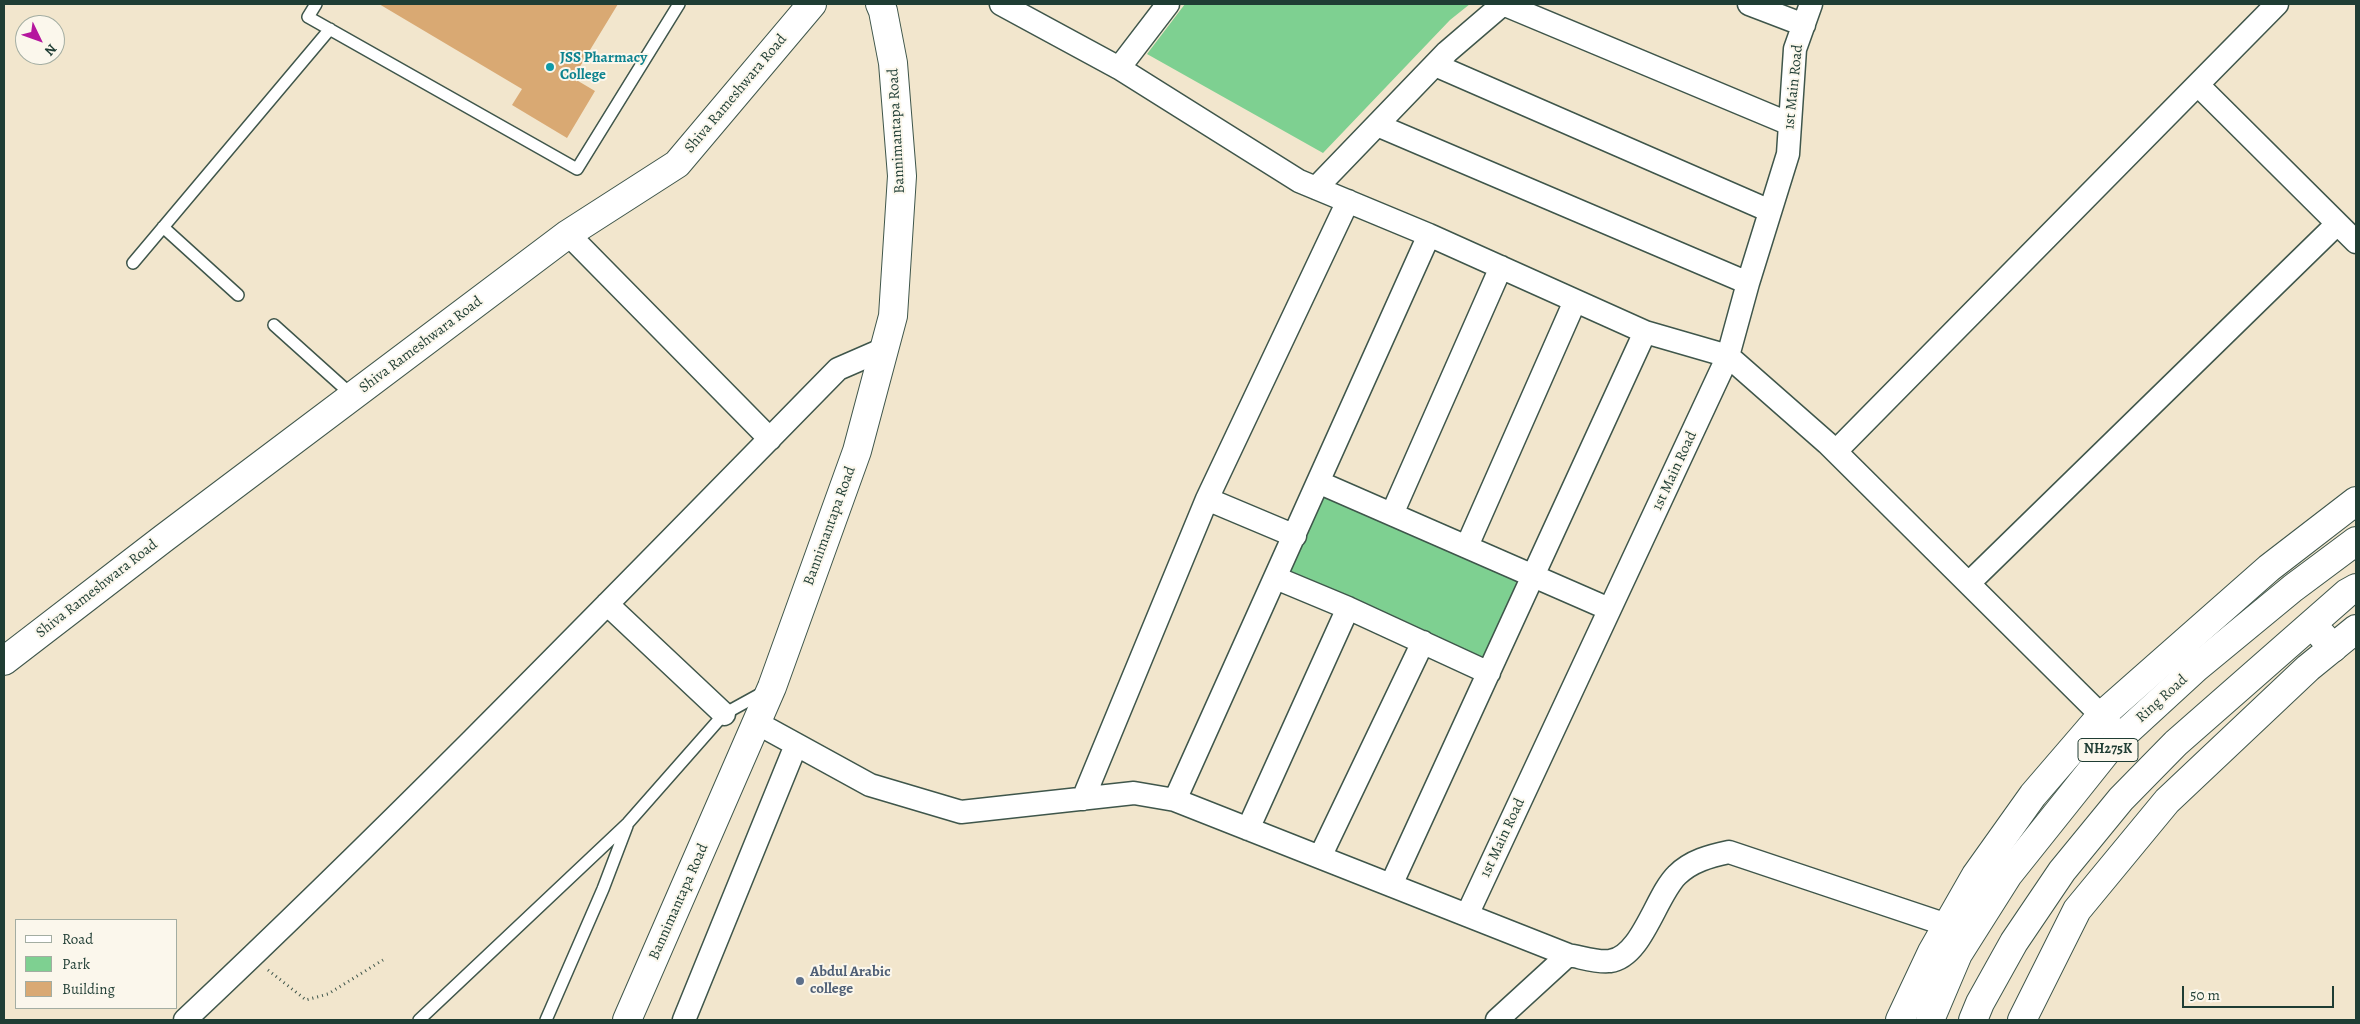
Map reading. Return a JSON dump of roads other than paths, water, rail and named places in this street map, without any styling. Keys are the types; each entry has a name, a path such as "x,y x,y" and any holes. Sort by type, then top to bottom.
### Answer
{"main road":[{"name":"Shiva Rameshwara Road","path":"4,661 568,234 677,164 812,4"},
{"name":"Bannimantapa Road","path":"627,1020 772,687 857,450 893,316 902,176 893,63 880,4"},
{"path":"1900,1020 1932,952 1976,875 2033,795 2101,716 2269,568 2356,501"},
{"name":"Ring Road","path":"1930,1020 1958,954 2008,875 2111,746 2196,668 2285,594 2356,541"},
{"name":"NH275K","path":"1973,1020 1980,1003 2014,942 2062,872 2120,798 2176,744 2312,624 2356,588"},
{"path":"2312,624 2333,648"},
{"path":"2022,1020 2077,910 2167,801 2356,629"}],"street":[{"path":"1001,4 1120,68 1299,181 1429,235 1645,332 1728,356 1836,451 2122,736"},
{"path":"1120,68 1167,4"},
{"path":"1316,188 1436,65 1503,4 1790,124"},
{"path":"1748,4 1807,14"},
{"path":"1836,451 2277,4"},
{"name":"1st Main Road","path":"1467,915 1728,356 1748,283 1788,154 1795,49 1807,14"},
{"path":"1436,65 1770,211"},
{"path":"2198,84 2356,242"},
{"path":"1377,125 1748,283"},
{"path":"1083,799 1207,499 1348,201"},
{"path":"1969,583 2337,224"},
{"path":"568,234 770,438"},
{"path":"1175,800 1429,235"},
{"path":"1392,514 1501,267"},
{"path":"1467,546 1575,301"},
{"path":"1391,885 1645,332"},
{"path":"185,1020 252,958 607,604 838,369 884,349"},
{"path":"1318,482 1610,609"},
{"path":"1207,499 1294,536"},
{"path":"1276,578 1348,608 1489,673"},
{"path":"607,604 724,714"},
{"path":"1248,829 1348,608"},
{"path":"1320,857 1423,642"},
{"path":"756,723 870,785 961,812 1134,793 1175,800 1568,955 1610,962 1620,958 1636,942 1676,876 1693,863 1729,852 1948,925"},
{"path":"684,1020 796,744"},
{"path":"1497,1020 1568,955"}],"lane":[{"path":"316,4 308,17 577,169 679,4"},
{"path":"133,263 330,29"},
{"path":"163,227 238,295"},
{"path":"274,325 353,396"},
{"path":"420,1020 628,823 724,714 772,687"},
{"path":"546,1020 603,890 628,823"}],"place":[{"name":"JSS Pharmacy College","path":"550,67"},
{"name":"Abdul Arabic college","path":"800,981"}]}
